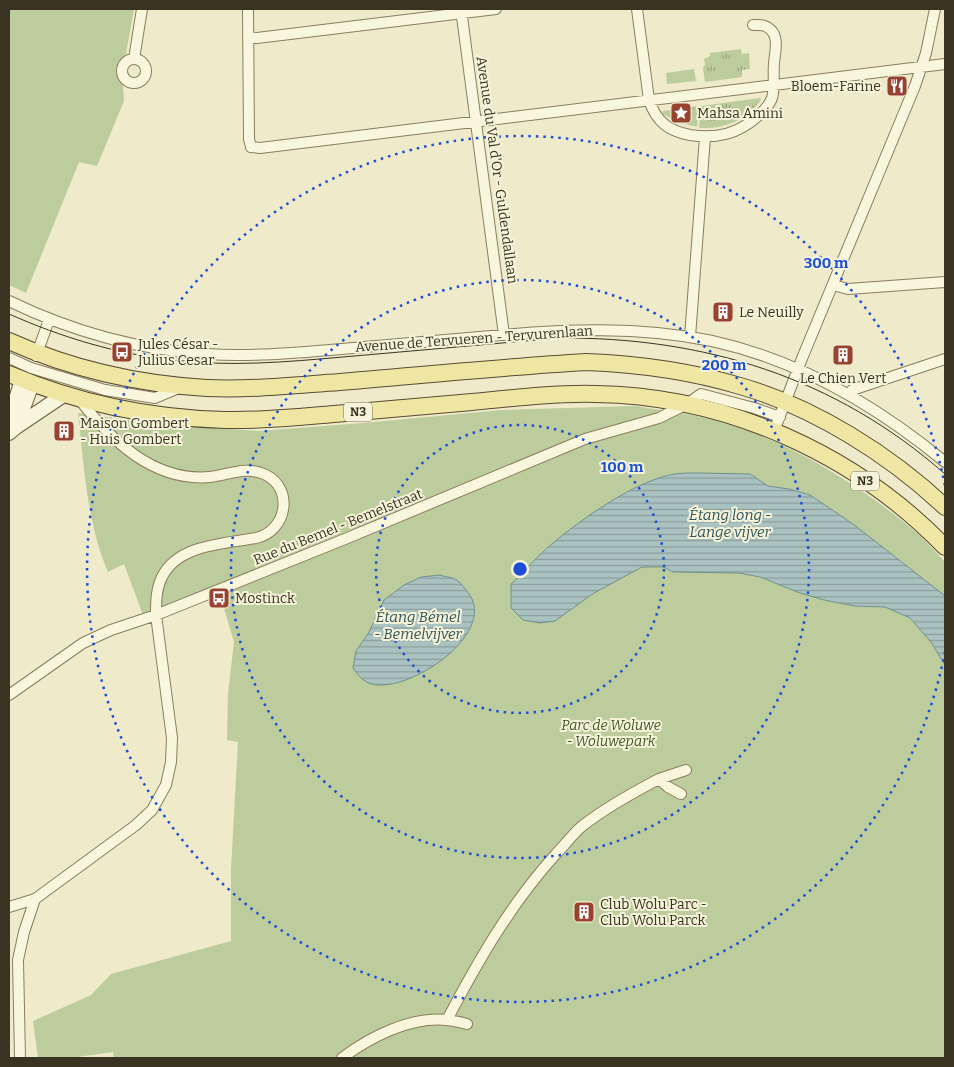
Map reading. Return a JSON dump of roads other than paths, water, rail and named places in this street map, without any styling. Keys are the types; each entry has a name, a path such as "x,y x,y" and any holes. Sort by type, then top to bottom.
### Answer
{"main road":[{"name":"N3","path":"9,341 61,361 121,378 209,388 266,388 586,362 620,364 688,373 742,386 820,452 899,504 945,547"},
{"name":"N3","path":"24,376 72,397 127,410 161,415 228,420 282,418 542,396 595,394 620,395 687,404 748,421 808,413 875,452 906,474 945,508"}],"street":[{"path":"134,60 142,9"},
{"path":"248,9 249,139 250,147 260,148 945,64"},
{"path":"248,37 257,38 462,10 496,9"},
{"path":"638,9 649,100 653,112 660,122 685,134 705,137 728,134 750,123 762,112 772,98 776,41 772,30 765,25 753,26"},
{"path":"780,417 913,92 922,66 935,9"},
{"name":"Avenue du Val d'Or - Guldendallaan","path":"462,10 504,334"},
{"path":"690,337 705,137"},
{"path":"833,285 848,289 945,282"},
{"name":"Avenue de Tervueren - Tervurenlaan","path":"9,301 49,320 124,343 172,351 230,355 302,352 504,334 590,330 628,331 690,337 741,348 798,370 850,395 884,416 945,462"},
{"path":"11,423 24,376 37,352 49,320"},
{"path":"9,358 24,376 105,390 155,398 182,386"},
{"path":"850,395 852,390 945,358"},
{"path":"9,907 36,899 136,825 152,810 166,785 171,762 172,738 156,615 156,599 162,577 171,565 185,555 209,546 269,533 277,524 282,514 283,503 281,492 270,477 254,471 238,470 210,477 201,477 179,475 159,469 126,449 72,397 11,423"},
{"name":"Rue du Bemel - Bemelstraat","path":"9,695 83,642 111,630 156,615 345,539 585,439 659,418 687,404"},
{"path":"447,1020 478,962 512,908 533,880 580,828 623,798 659,779 686,770"},
{"path":"659,779 668,788 681,794"},
{"path":"20,1058 18,960 24,932 36,899"},
{"path":"9,952 18,960"},
{"path":"342,1058 363,1043 392,1029 429,1020 447,1020 467,1024"}],"water":[{"name":"Étang long - Lange vijver","path":"675,474 750,474 768,486 810,495 853,524 945,596 945,665 931,642 910,618 885,607 855,606 824,600 800,593 760,577 739,573 673,572 664,567 642,567 594,593 555,621 540,623 523,620 511,608 511,584 559,538 590,515 642,484"},
{"name":"Étang Bémel - Bemelvijver","path":"440,575 459,582 466,590 474,606 472,623 463,640 447,656 428,669 408,679 388,684 372,684 363,680 353,668 356,651 368,634 384,600 404,585 421,577"}],"tram line":[{"path":"9,314 69,337 110,349 131,354 194,362 258,363 300,361 559,338 613,340 665,345 716,355 765,369 813,388 859,412 903,440 945,474"}],"place":[{"name":"Bloem-Farine","path":"897,86"},
{"name":"Mahsa Amini","path":"681,113"},
{"name":"Le Neuilly","path":"723,312"},
{"name":"Jules César - Julius Cesar","path":"122,352"},
{"name":"Le Chien Vert","path":"843,355"},
{"name":"Maison Gombert - Huis Gombert","path":"64,431"},
{"name":"Mostinck","path":"219,598"},
{"name":"Club Wolu Parc - Club Wolu Parck","path":"584,912"}],"park label":[{"name":"Parc de Woluwe - Woluwepark","path":"611,734"}]}
